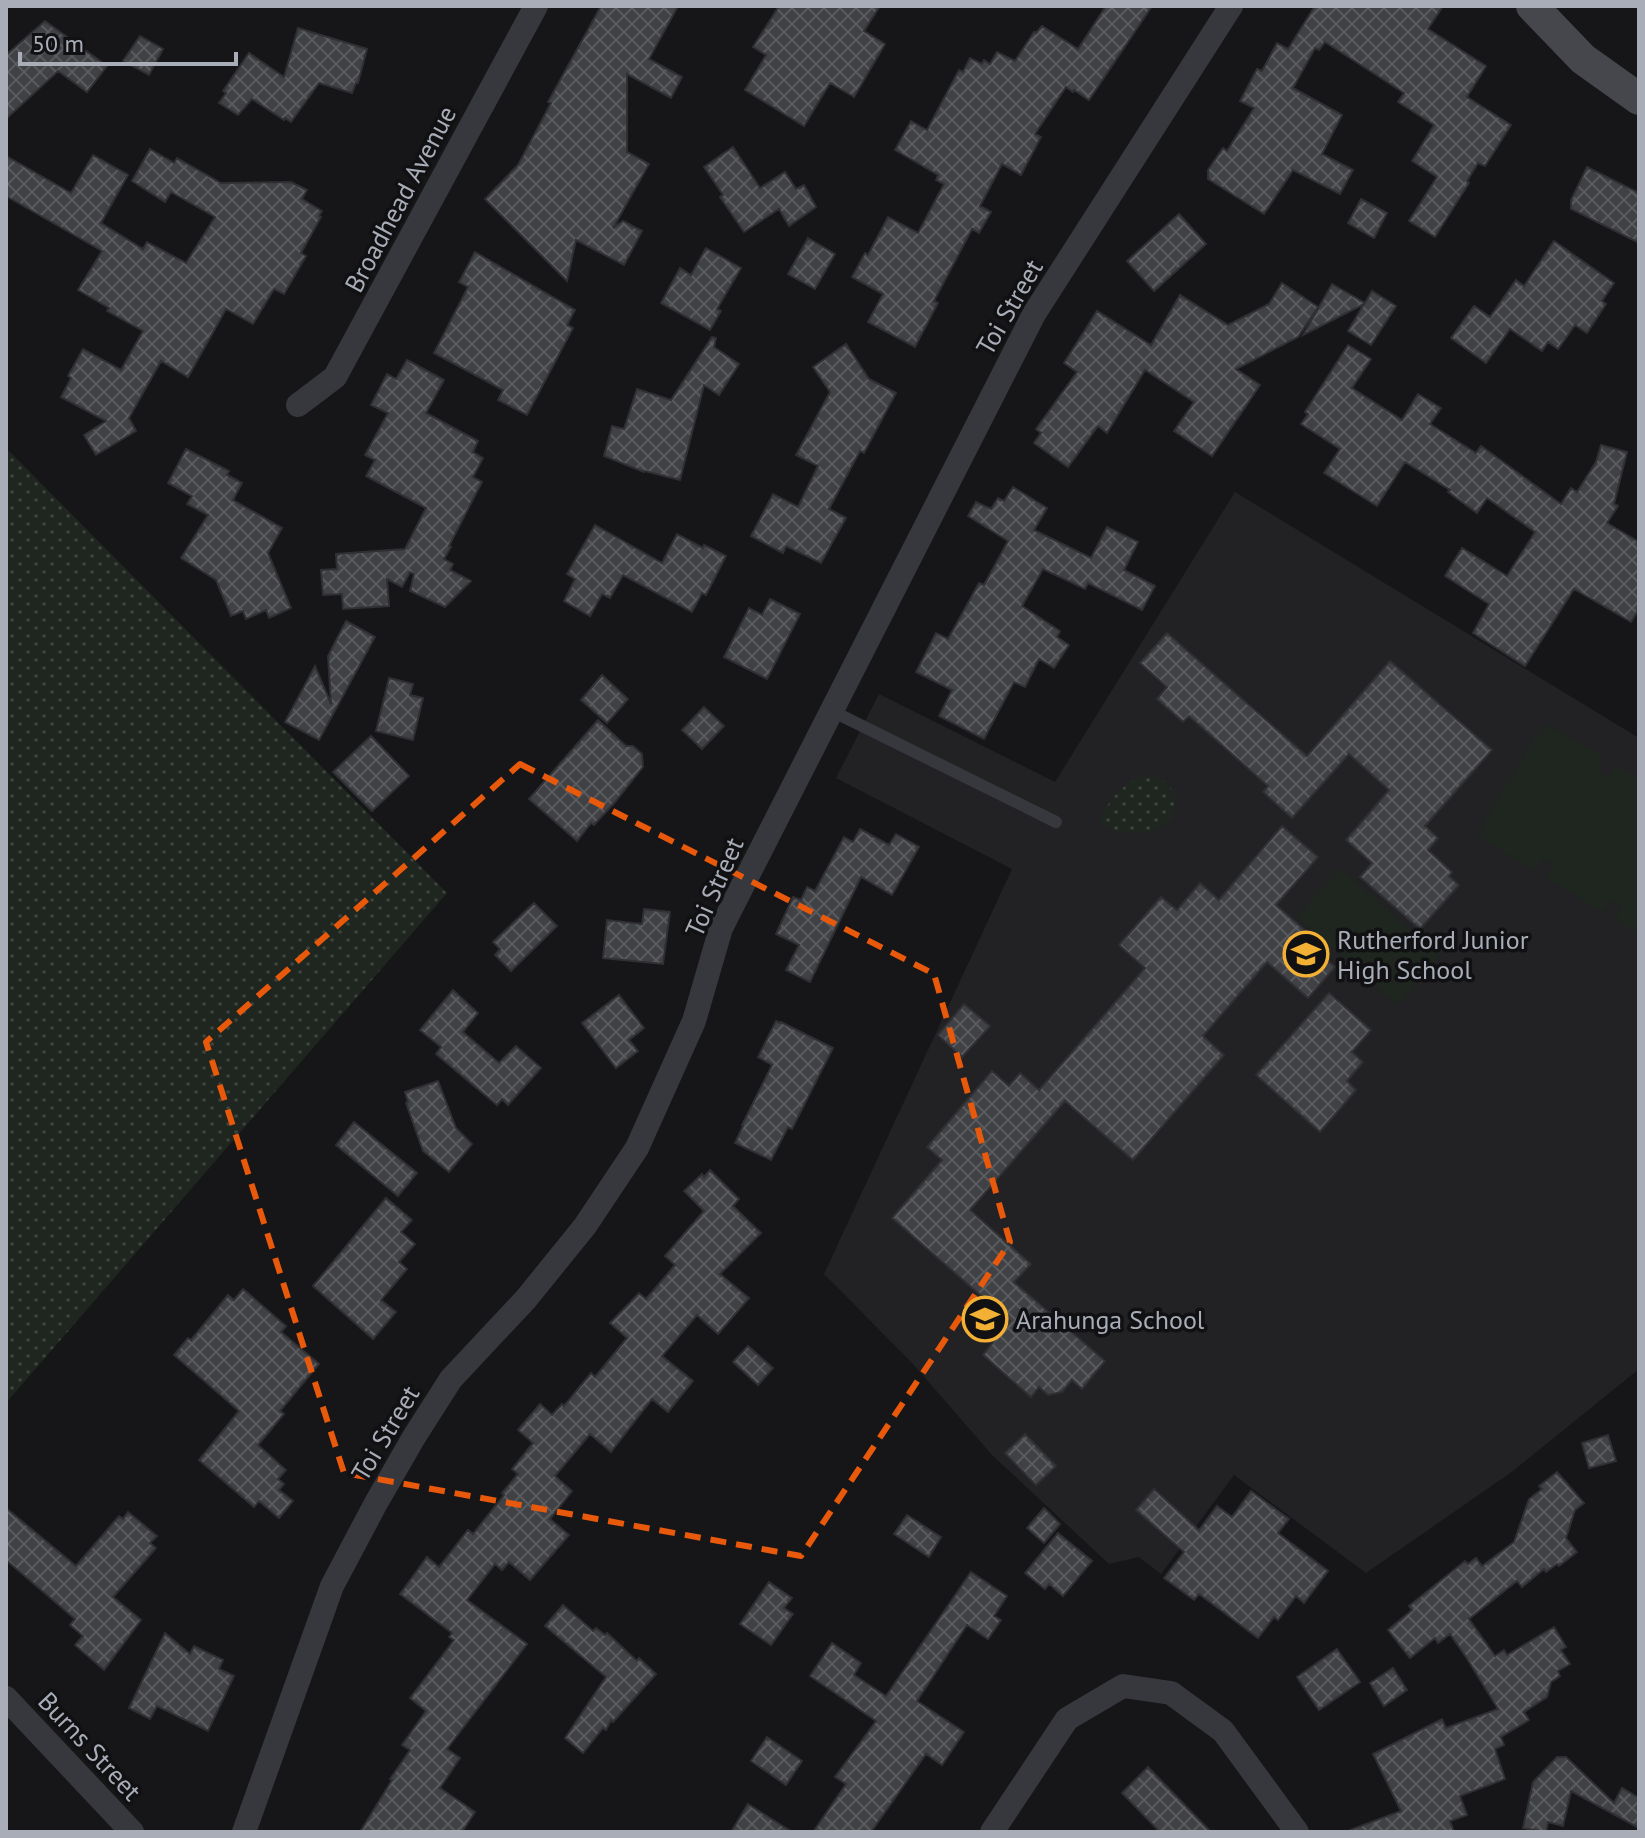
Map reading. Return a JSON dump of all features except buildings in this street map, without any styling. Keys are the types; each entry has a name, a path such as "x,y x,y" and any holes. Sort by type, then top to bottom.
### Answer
{"main road":[{"path":"1532,6 1583,59 1639,99"}],"street":[{"name":"Broadhead Avenue","path":"298,405 335,377 536,6"},
{"name":"Toi Street","path":"244,1832 332,1586 376,1503 451,1379 536,1287 585,1226 637,1148 694,1021 721,928 1034,314 1231,6"},
{"path":"992,1832 1067,1719 1123,1686 1171,1693 1223,1731 1297,1832"},
{"name":"Burns Street","path":"6,1698 132,1832"}],"lane":[{"path":"832,711 1056,822"}],"highlighted area":[{"path":"520,764 934,974 1010,1242 801,1556 344,1473 206,1042"}],"shaded area":[{"path":"6,448 447,893 6,1403"},
{"name":"Rutherford Junior High School","path":"1235,492 1639,738 1639,1369 1513,1471 1366,1573 1234,1475 1161,1574 1139,1557 1109,1564 992,1455 913,1364 824,1274 1012,869 836,778 879,694 1055,782"},
{"path":"1547,724 1604,758 1597,771 1608,777 1615,765 1639,779 1639,934 1615,919 1622,907 1610,900 1603,912 1546,878 1554,865 1543,859 1535,871 1478,836 1537,734 1540,736"},
{"path":"1145,776 1163,781 1173,792 1176,806 1171,819 1160,828 1147,832 1119,831 1105,826 1100,821 1107,806 1123,788"},
{"path":"1340,868 1440,955 1397,1005 1297,917"}],"place":[{"name":"Rutherford Junior High School","path":"1306,954"},
{"name":"Arahunga School","path":"985,1319"}]}
